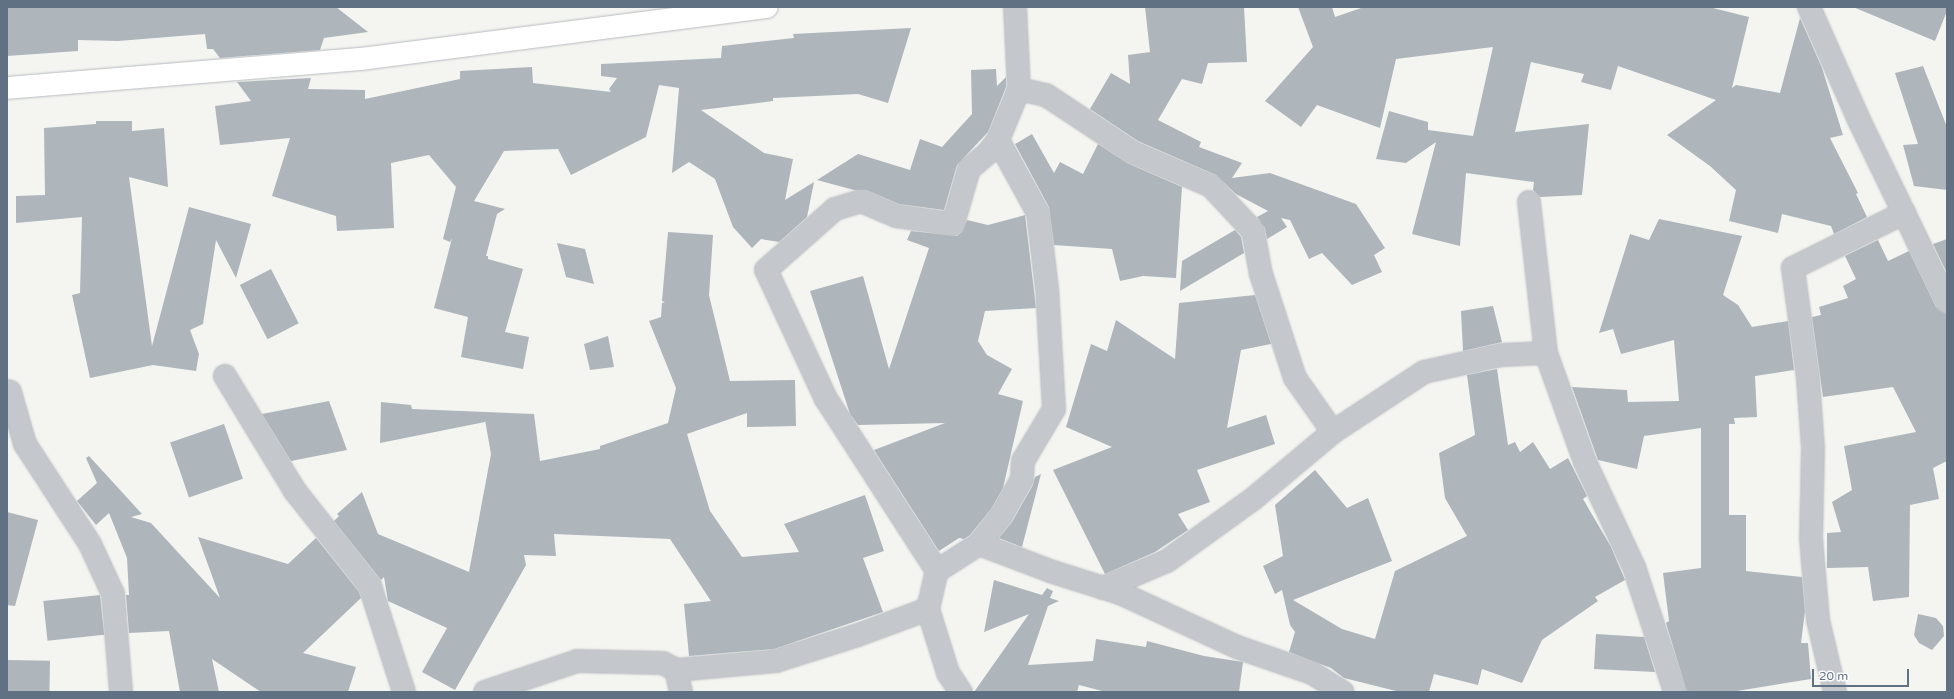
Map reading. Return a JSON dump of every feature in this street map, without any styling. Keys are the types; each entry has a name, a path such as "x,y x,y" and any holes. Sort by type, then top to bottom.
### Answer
{"street":[{"path":"7,88 361,59 767,7"},
{"path":"937,571 826,399 766,270 835,209 860,201 896,216 953,224 969,169 988,153 998,140 1019,89 1015,7"},
{"path":"1809,7 1859,120 1947,302"},
{"path":"1019,89 1046,95 1132,152 1211,186 1253,231 1261,274 1295,378 1333,432"},
{"path":"961,692 948,673 928,609 937,571 980,544 1001,516 1022,479 1023,461 1054,410 1047,289 1038,213 998,140"},
{"path":"1529,202 1546,353 1585,462 1634,567 1675,692"},
{"path":"1835,692 1818,620 1812,538 1813,448 1809,393 1793,268 1904,213"},
{"path":"1103,588 1167,560 1253,499 1333,432 1424,372 1501,355 1546,353"},
{"path":"225,376 295,491 370,586 404,692"},
{"path":"7,391 10,392 25,444 90,544 112,594 121,692"},
{"path":"980,544 1053,572 1103,588 1237,646 1312,673 1342,692"},
{"path":"485,692 577,661 663,663 676,670 776,660 858,635 928,609"},
{"path":"676,670 681,692"}],"building":[{"path":"7,7 336,7 368,32 324,38 320,50 220,58 213,49 207,49 205,34 118,41 78,40 78,51 7,56"},
{"path":"1145,7 1244,7 1247,62 1208,63 1202,84 1182,79 1158,120 1201,142 1199,147 1242,163 1232,178 1270,173 1356,204 1385,248 1374,255 1382,272 1352,285 1322,253 1309,259 1290,220 1281,218 1287,227 1267,239 1265,228 1257,217 1268,211 1236,194 1216,175 1138,141 1090,109 1111,73 1130,84 1128,55 1150,52"},
{"path":"1298,7 1332,7 1335,17 1364,7 1709,7 1749,17 1732,88 1736,85 1780,93 1800,18 1822,68 1843,135 1830,138 1858,193 1856,194 1867,217 1834,234 1831,226 1782,214 1778,233 1729,221 1736,190 1710,166 1667,135 1716,100 1618,66 1611,90 1581,82 1584,74 1531,62 1515,132 1589,124 1582,195 1540,197 1533,190 1534,182 1466,173 1460,246 1412,234 1436,142 1406,163 1376,159 1389,111 1428,122 1428,130 1473,136 1493,47 1396,59 1380,128 1317,105 1301,127 1265,101 1313,47"},
{"path":"1853,7 1947,7 1947,11 1935,41"},
{"path":"911,28 888,103 858,94 773,98 773,101 701,110 764,153 793,159 785,200 814,182 807,217 779,242 761,239 752,248 733,227 715,179 689,162 672,173 679,88 659,85 646,137 571,175 558,149 504,151 474,201 505,209 497,214 486,256 488,256 488,259 523,269 505,332 529,337 523,369 461,357 468,317 434,308 452,238 450,242 443,239 456,187 429,155 391,163 394,228 337,231 336,216 272,196 290,138 220,145 215,106 251,101 237,82 311,78 308,89 365,90 365,99 460,79 460,71 532,67 533,83 611,92 609,89 617,78 601,76 601,64 721,58 722,46 794,38 793,34"},
{"path":"1923,66 1947,127 1947,190 1914,186 1903,145 1918,144 1895,73"},
{"path":"996,69 997,86 1006,77 1006,87 988,132 957,165 944,210 899,204 866,190 854,190 817,180 858,154 910,170 920,139 942,147 972,114 971,70"},
{"path":"96,121 132,121 132,131 164,128 168,187 129,177 152,346 189,207 251,224 236,278 216,240 203,324 190,330 199,354 196,371 153,365 90,378 72,295 80,293 82,217 16,223 16,196 45,195 44,128 96,124"},
{"path":"1032,134 1054,173 1060,162 1083,174 1098,144 1127,163 1182,187 1176,278 1143,276 1120,281 1112,249 1054,245 1049,207 1015,144"},
{"path":"1025,215 1036,308 985,311 978,341 987,355 1012,369 998,394 1023,401 1003,488 991,509 970,535 964,539 959,538 939,551 874,450 945,423 858,425 850,414 810,291 863,276 889,369 929,248 907,240 911,231 957,236 962,232 967,220 988,225"},
{"path":"1659,219 1742,236 1723,295 1738,305 1752,327 1788,321 1794,370 1755,376 1757,417 1734,418 1735,424 1729,424 1729,515 1746,515 1746,571 1802,577 1805,611 1801,643 1808,643 1811,679 1731,692 1687,692 1666,623 1669,621 1663,573 1701,568 1701,428 1644,436 1637,469 1598,460 1572,387 1627,390 1628,402 1679,401 1674,340 1621,354 1613,329 1599,333 1630,234 1649,240"},
{"path":"1235,230 1241,237 1244,253 1180,291 1182,261"},
{"path":"668,232 713,235 709,295 730,381 795,380 796,426 747,427 747,413 687,434 710,511 742,557 799,552 784,524 865,495 884,551 863,558 883,612 774,649 689,656 684,604 711,601 670,539 554,534 556,556 524,555 526,565 455,690 422,672 447,628 388,601 384,577 381,580 334,521 339,516 337,514 362,492 378,534 469,572 491,454 485,420 485,422 380,443 381,402 411,405 412,409 534,414 540,461 600,449 600,446 668,423 676,388 649,321 661,317 662,303 665,302 662,301"},
{"path":"1947,239 1947,273 1933,244"},
{"path":"1878,240 1888,261 1909,251 1936,307 1947,314 1947,461 1933,468 1939,499 1910,505 1909,597 1873,601 1868,567 1827,568 1827,533 1841,532 1832,502 1852,490 1844,446 1916,432 1893,387 1823,397 1812,317 1821,315 1819,307 1848,298 1843,286 1856,279 1845,256"},
{"path":"557,243 585,249 594,284 566,277"},
{"path":"271,269 299,323 268,339 240,285"},
{"path":"1255,295 1271,344 1241,350 1227,428 1266,415 1275,444 1197,470 1210,502 1178,514 1188,530 1155,552 1105,574 1053,470 1112,447 1066,427 1091,344 1107,351 1116,320 1175,359 1179,303"},
{"path":"1493,306 1502,342 1463,351 1461,311"},
{"path":"608,336 614,367 590,370 584,344"},
{"path":"1497,369 1508,445 1515,442 1520,452 1533,442 1550,469 1568,458 1587,496 1583,499 1611,547 1625,580 1595,597 1598,601 1542,640 1522,683 1482,669 1478,685 1434,674 1429,692 1400,692 1344,678 1331,668 1289,652 1295,632 1290,625 1282,590 1275,594 1263,566 1283,556 1275,505 1315,470 1347,508 1368,498 1392,561 1293,600 1342,629 1375,639 1395,571 1467,536 1445,498 1439,453 1475,435 1467,375"},
{"path":"329,401 347,450 291,461 262,414"},
{"path":"224,424 243,479 189,497 170,443"},
{"path":"89,456 142,514 131,517 151,523 220,598 198,537 288,564 316,538 359,592 361,598 303,653 356,667 348,692 261,692 212,659 219,692 180,692 169,631 129,633 126,595 129,595 127,558 109,513 96,525 77,501 97,483 86,458"},
{"path":"1041,474 1022,547 999,538 1012,522 1033,485 1035,477"},
{"path":"7,512 38,520 15,606 7,605"},
{"path":"994,580 1042,595 1047,588 1053,591 1050,598 1059,601 1048,606 1028,665 1093,661 1096,639 1146,647 1147,641 1204,656 1243,662 1239,692 1106,692 1079,685 1077,692 974,692 1029,614 984,632"},
{"path":"100,595 104,635 47,641 43,601"},
{"path":"1918,614 1936,618 1943,626 1944,636 1932,650 1919,643 1914,635"},
{"path":"1596,634 1644,637 1655,672 1594,669"},
{"path":"7,660 50,661 49,692 7,692"}]}
